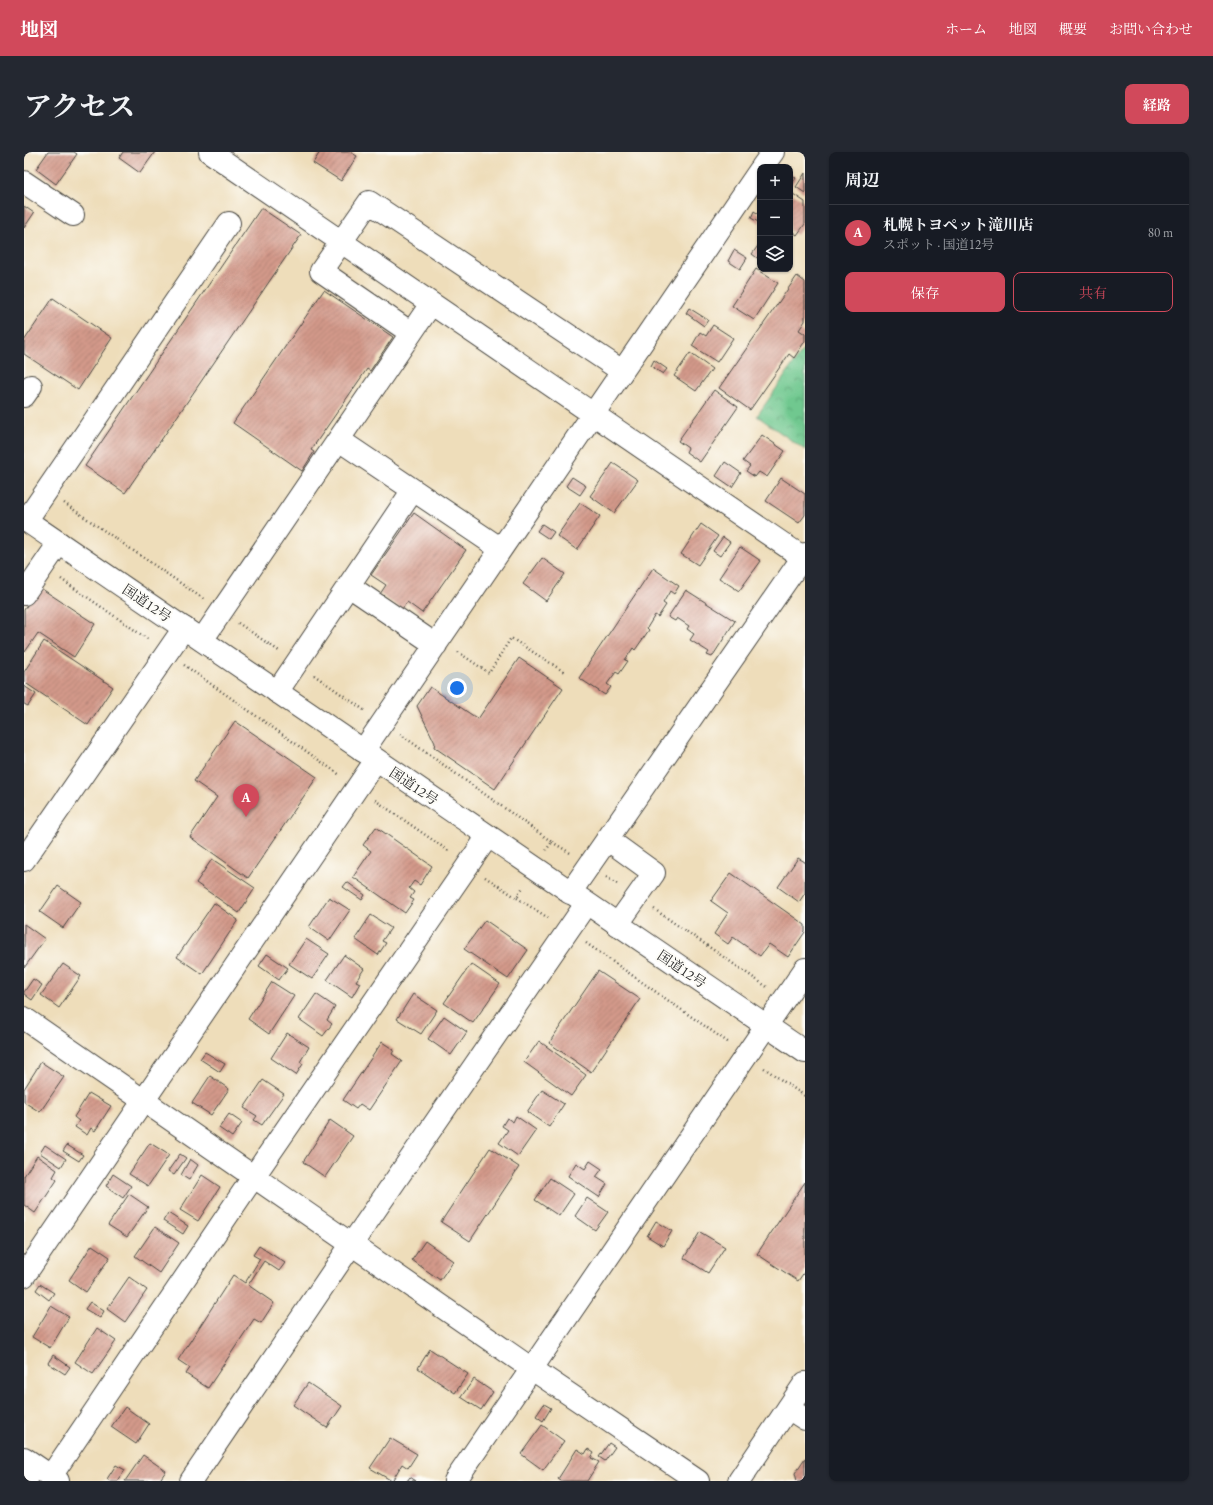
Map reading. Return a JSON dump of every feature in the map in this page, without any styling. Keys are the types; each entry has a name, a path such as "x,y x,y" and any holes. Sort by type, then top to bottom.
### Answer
{"main road":[{"path":"191,1481 351,1245 568,930 590,865 804,557 210,152"},
{"path":"764,164 773,152"},
{"path":"24,1276 357,788 370,756 438,643 757,174"},
{"path":"24,182 73,215"},
{"path":"411,333 321,271 369,202 622,371"},
{"path":"25,520 229,223"},
{"path":"202,640 431,304"},
{"path":"339,440 501,549"},
{"path":"277,692 413,490"},
{"name":"国道12号","path":"25,520 535,868 578,899 805,1052"},
{"path":"24,594 59,543"},
{"path":"349,586 438,643"},
{"path":"24,860 184,628"},
{"path":"38,1472 254,1176 488,836"},
{"path":"607,839 654,873 617,925"},
{"path":"455,1481 805,969"},
{"path":"24,1018 254,1176 351,1245 698,1481"},
{"path":"739,1481 797,1413 805,1383"}],"path":[{"path":"43,567 357,788 517,898 568,930 805,1096"},
{"path":"438,643 489,673 512,638 566,674"},
{"path":"552,842 590,865 784,999"},
{"path":"517,898 535,868"}],"green space":[{"path":"805,347 805,450 757,416"}],"building":[{"path":"48,152 74,152 77,154 56,184 36,169"},
{"path":"123,152 155,152 140,173 119,158"},
{"path":"320,152 350,152 357,156 341,181 313,163"},
{"path":"805,173 805,193 796,187"},
{"path":"793,176 796,178 793,182"},
{"path":"793,194 805,202 805,224 797,235 793,232"},
{"path":"24,206 34,213 24,228"},
{"path":"261,208 301,235 125,493 85,466"},
{"path":"754,211 757,213 757,221 751,218"},
{"path":"757,247 757,258 752,254"},
{"path":"734,250 747,258 740,269 728,261"},
{"path":"756,269 757,272 761,272 778,283 754,320 732,306"},
{"path":"797,276 805,282 805,321 799,330 805,334 805,341 794,358 789,354 750,410 719,388"},
{"path":"324,290 393,337 370,371 367,369 311,450 314,452 302,471 233,423"},
{"path":"53,298 112,338 78,390 24,354 24,341"},
{"path":"689,308 708,320 704,326 686,313"},
{"path":"713,325 733,338 717,362 692,346 700,332 706,336"},
{"path":"690,353 712,369 696,391 674,376"},
{"path":"654,360 667,369 663,374 651,366"},
{"path":"714,390 738,407 700,462 686,452 688,448 678,441"},
{"path":"762,435 785,451 767,477 759,472 755,477 746,471 750,466 743,461"},
{"path":"725,462 741,473 732,487 716,476"},
{"path":"613,463 638,480 614,513 590,496"},
{"path":"572,477 586,486 580,495 566,486"},
{"path":"781,478 805,494 805,515 799,523 766,501"},
{"path":"580,503 600,516 577,550 557,536"},
{"path":"414,513 466,550 422,613 407,602 402,609 380,594 386,585 371,575"},
{"path":"542,524 554,532 549,539 537,531"},
{"path":"701,524 718,536 698,565 681,554"},
{"path":"723,537 730,542 720,556 713,551"},
{"path":"740,547 761,561 739,591 719,578"},
{"path":"542,558 565,574 546,601 523,584"},
{"path":"653,568 679,586 674,594 670,591 663,603 666,605 658,617 655,615 647,628 649,630 635,650 633,648 625,660 628,661 619,674 616,672 607,684 611,687 605,695 579,678"},
{"path":"39,587 95,624 74,657 38,633 25,652 24,651 24,610"},
{"path":"686,590 735,621 712,657 707,655 709,652 690,640 694,634 687,629 689,626 677,618 675,621 668,617"},
{"path":"44,641 113,687 88,725 24,682 24,672"},
{"path":"519,658 563,688 495,789 434,747 435,743 417,706 430,687 478,719"},
{"path":"24,686 36,694 28,706 24,704"},
{"path":"235,721 317,777 248,878 190,837 217,797 194,781"},
{"path":"376,827 432,866 420,885 414,881 409,888 414,892 410,898 414,900 405,913 353,877 371,851 363,845"},
{"path":"798,858 805,862 805,893 799,902 778,887"},
{"path":"212,859 255,888 239,913 196,883"},
{"path":"731,873 805,925 805,932 788,957 769,944 760,956 733,937 728,944 714,934 728,913 711,901"},
{"path":"347,882 365,895 362,900 343,887"},
{"path":"58,886 81,902 63,928 40,912"},
{"path":"329,897 350,910 329,941 309,927"},
{"path":"214,903 238,920 202,974 177,957"},
{"path":"371,915 391,928 382,941 386,943 378,955 355,939"},
{"path":"485,920 528,950 508,979 464,949"},
{"path":"24,924 45,939 24,968"},
{"path":"306,939 329,954 312,979 289,964"},
{"path":"267,954 288,968 279,980 259,966"},
{"path":"344,955 364,969 356,981 360,983 352,997 327,980"},
{"path":"63,964 81,976 59,1008 41,995"},
{"path":"471,964 500,984 473,1023 444,1003"},
{"path":"598,971 640,999 591,1072 549,1043"},
{"path":"33,979 42,985 32,1000 24,994 24,992"},
{"path":"272,982 294,996 269,1034 248,1019"},
{"path":"316,994 335,1007 327,1020 332,1024 323,1036 299,1019"},
{"path":"413,994 437,1010 421,1034 397,1019"},
{"path":"444,1016 467,1032 451,1055 428,1039"},
{"path":"287,1033 309,1047 300,1062 303,1064 296,1075 271,1058"},
{"path":"539,1041 586,1075 571,1096 524,1062"},
{"path":"382,1042 394,1050 392,1054 402,1061 369,1110 360,1104 356,1109 343,1100"},
{"path":"205,1052 225,1064 220,1072 200,1059"},
{"path":"41,1062 64,1077 40,1112 24,1102 24,1089"},
{"path":"210,1076 229,1089 211,1115 192,1103"},
{"path":"263,1080 284,1094 262,1125 254,1120 257,1116 244,1108"},
{"path":"542,1090 564,1104 549,1127 527,1112"},
{"path":"89,1093 111,1106 95,1131 91,1128 87,1135 75,1127 79,1121 74,1117"},
{"path":"229,1114 242,1123 232,1137 219,1128"},
{"path":"516,1116 536,1130 518,1156 499,1143 508,1130 502,1126 507,1118 513,1122"},
{"path":"330,1120 353,1136 325,1177 303,1162"},
{"path":"150,1143 169,1155 148,1186 129,1174"},
{"path":"45,1145 66,1159 61,1167 40,1153"},
{"path":"67,1145 83,1155 79,1161 63,1151"},
{"path":"490,1148 519,1167 470,1241 441,1222"},
{"path":"180,1154 186,1158 174,1175 168,1171"},
{"path":"37,1156 57,1170 53,1177 57,1180 35,1213 24,1205 24,1176"},
{"path":"190,1159 198,1165 189,1180 181,1175"},
{"path":"590,1161 602,1169 596,1177 607,1184 599,1197 568,1176 576,1163 585,1169"},
{"path":"113,1174 131,1186 123,1198 106,1186"},
{"path":"202,1175 220,1187 198,1221 180,1210"},
{"path":"550,1178 574,1194 559,1216 535,1200"},
{"path":"805,1182 805,1271 798,1281 757,1254"},
{"path":"129,1194 148,1207 127,1237 108,1225"},
{"path":"587,1198 608,1212 595,1230 575,1216"},
{"path":"168,1213 188,1226 183,1234 163,1221"},
{"path":"656,1221 672,1231 663,1246 647,1236"},
{"path":"155,1227 179,1243 159,1273 135,1256"},
{"path":"700,1232 725,1247 708,1273 684,1258"},
{"path":"425,1241 453,1261 440,1280 412,1260"},
{"path":"92,1245 110,1257 86,1292 69,1280"},
{"path":"259,1246 285,1263 279,1271 264,1261 248,1285 274,1303 261,1323 254,1319 208,1388 186,1374 190,1368 178,1360 233,1275 245,1283 260,1259 253,1255"},
{"path":"129,1277 147,1290 125,1322 107,1309"},
{"path":"40,1284 54,1293 49,1300 36,1290"},
{"path":"90,1302 104,1311 100,1318 85,1309"},
{"path":"51,1306 69,1317 50,1348 32,1337"},
{"path":"97,1328 116,1341 93,1374 75,1362"},
{"path":"430,1349 468,1374 455,1393 418,1368"},
{"path":"53,1355 70,1367 65,1374 48,1363"},
{"path":"474,1379 493,1392 481,1410 461,1397"},
{"path":"308,1383 342,1406 327,1428 293,1405"},
{"path":"544,1404 551,1408 543,1421 536,1416"},
{"path":"125,1407 149,1424 136,1444 111,1427"},
{"path":"542,1425 564,1441 543,1470 521,1454"},
{"path":"390,1438 417,1454 408,1468 402,1464 392,1481 370,1468"},
{"path":"609,1443 615,1447 605,1461 599,1457"},
{"path":"577,1449 585,1454 588,1449 594,1453 591,1458 599,1462 587,1481 561,1481 558,1479"},
{"path":"143,1455 166,1471 159,1481 125,1481"},
{"path":"805,1458 805,1481 797,1481 795,1473"},
{"path":"116,1465 125,1470 118,1481 110,1481 107,1479"},
{"path":"410,1477 416,1481 407,1481"}],"place":[{"name":"札幌トヨペット滝川店","path":"246,817"}]}
